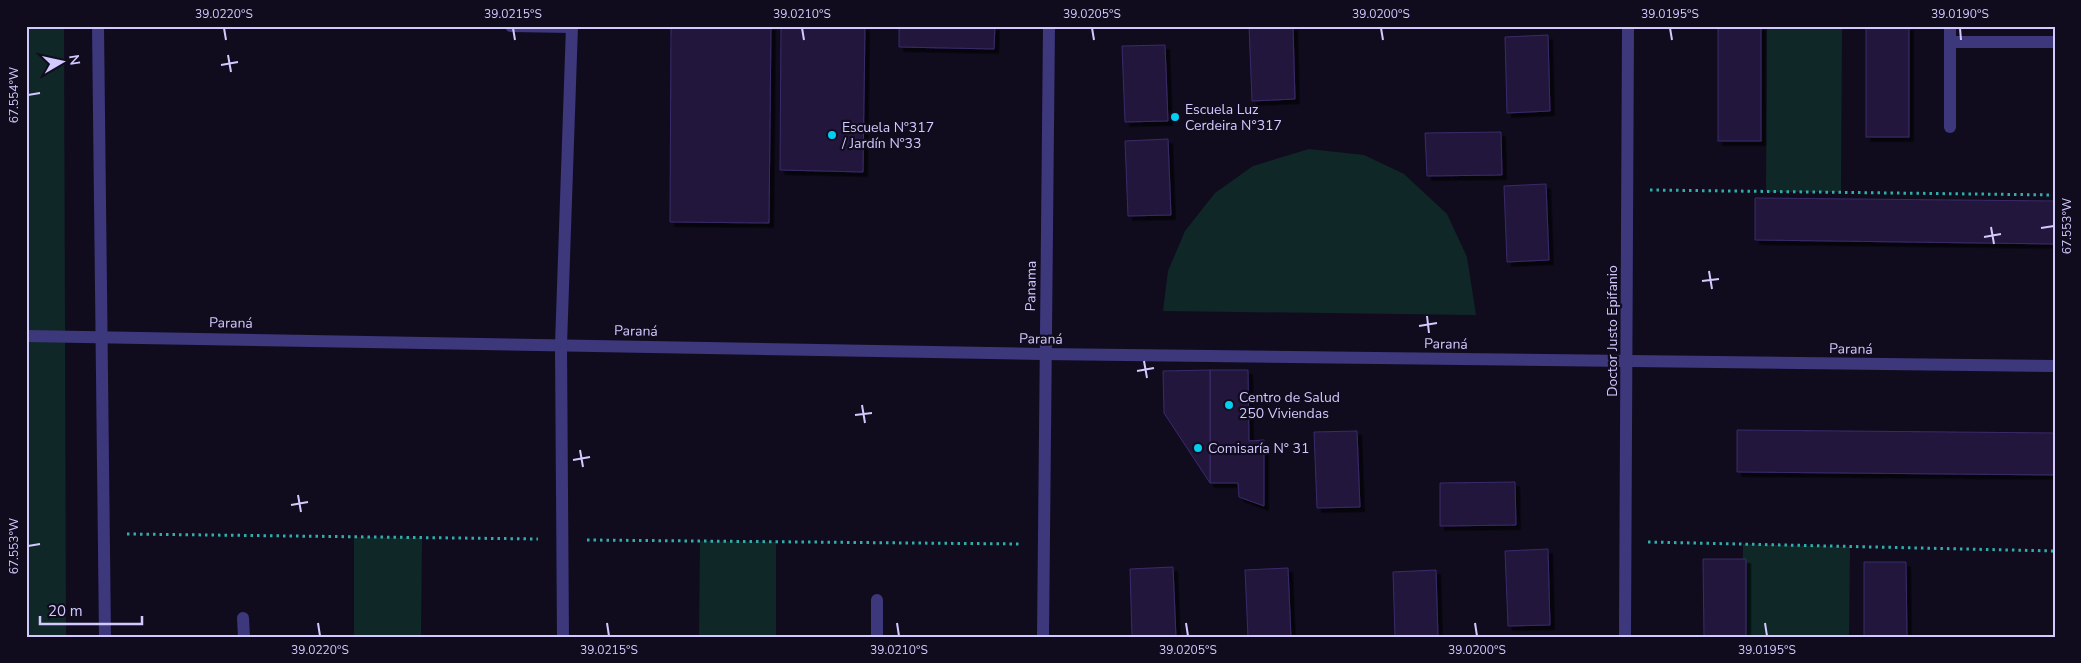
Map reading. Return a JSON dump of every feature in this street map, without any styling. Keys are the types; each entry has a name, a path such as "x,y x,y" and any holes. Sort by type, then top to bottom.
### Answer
{"street":[{"path":"98,26 105,637"},
{"path":"511,26 572,27 561,345 563,637"},
{"name":"Panama","path":"1043,637 1050,26"},
{"name":"Doctor Justo Epifanio","path":"1625,637 1628,26"},
{"path":"1950,26 1950,127"},
{"path":"1950,42 2055,42"},
{"name":"Paraná","path":"26,336 1045,354 2055,366"},
{"path":"877,600 877,637"},
{"path":"243,618 244,637"}],"path":[{"path":"1627,190 2055,195"},
{"path":"103,534 1044,544"},
{"path":"1626,542 2055,551"}],"green space":[{"path":"26,26 64,26 66,637 26,637"},
{"path":"1767,26 1842,26 1841,192 1766,192"},
{"path":"1309,149 1364,155 1404,174 1447,214 1467,257 1476,315 1163,311 1168,271 1185,231 1215,193 1253,166"},
{"path":"354,537 422,538 421,637 354,637"},
{"path":"700,541 776,542 776,637 699,637"},
{"path":"1743,544 1850,547 1849,637 1742,637"}],"building":[{"path":"671,26 771,26 769,223 670,222"},
{"path":"781,26 865,26 863,172 780,170"},
{"path":"899,26 995,26 994,49 899,47"},
{"path":"1249,26 1293,26 1295,99 1252,101"},
{"path":"1718,26 1761,26 1761,141 1718,141"},
{"path":"1866,26 1909,26 1909,137 1866,137"},
{"path":"1548,35 1550,111 1507,113 1505,37"},
{"path":"1165,45 1168,121 1125,122 1122,46"},
{"path":"1501,132 1502,175 1427,176 1425,133"},
{"path":"1168,139 1171,215 1128,216 1125,141"},
{"path":"1546,184 1549,260 1507,262 1504,186"},
{"path":"1755,198 2055,201 2055,244 1755,240"},
{"name":"Centro de Salud 250 Viviendas","path":"1210,370 1248,370 1249,441 1264,440 1264,506 1239,497 1238,483 1210,483"},
{"name":"Comisaría N° 31","path":"1210,370 1210,483 1164,413 1163,371"},
{"path":"1737,430 2055,433 2055,475 1737,472"},
{"path":"1357,431 1360,507 1317,508 1314,432"},
{"path":"1515,482 1516,525 1440,526 1440,483"},
{"path":"1548,549 1550,625 1508,626 1505,551"},
{"path":"1703,559 1746,559 1746,637 1704,637"},
{"path":"1864,562 1906,562 1907,637 1864,637"},
{"path":"1173,567 1176,637 1132,637 1130,569"},
{"path":"1288,568 1291,637 1248,637 1245,570"},
{"path":"1436,570 1438,637 1395,637 1393,572"}],"place":[{"name":"Escuela Luz Cerdeira N°317","path":"1175,117"},
{"name":"Escuela Nº317 / Jardín Nº33","path":"832,135"},
{"name":"Centro de Salud 250 Viviendas","path":"1229,405"},
{"name":"Comisaría N° 31","path":"1198,448"}]}
